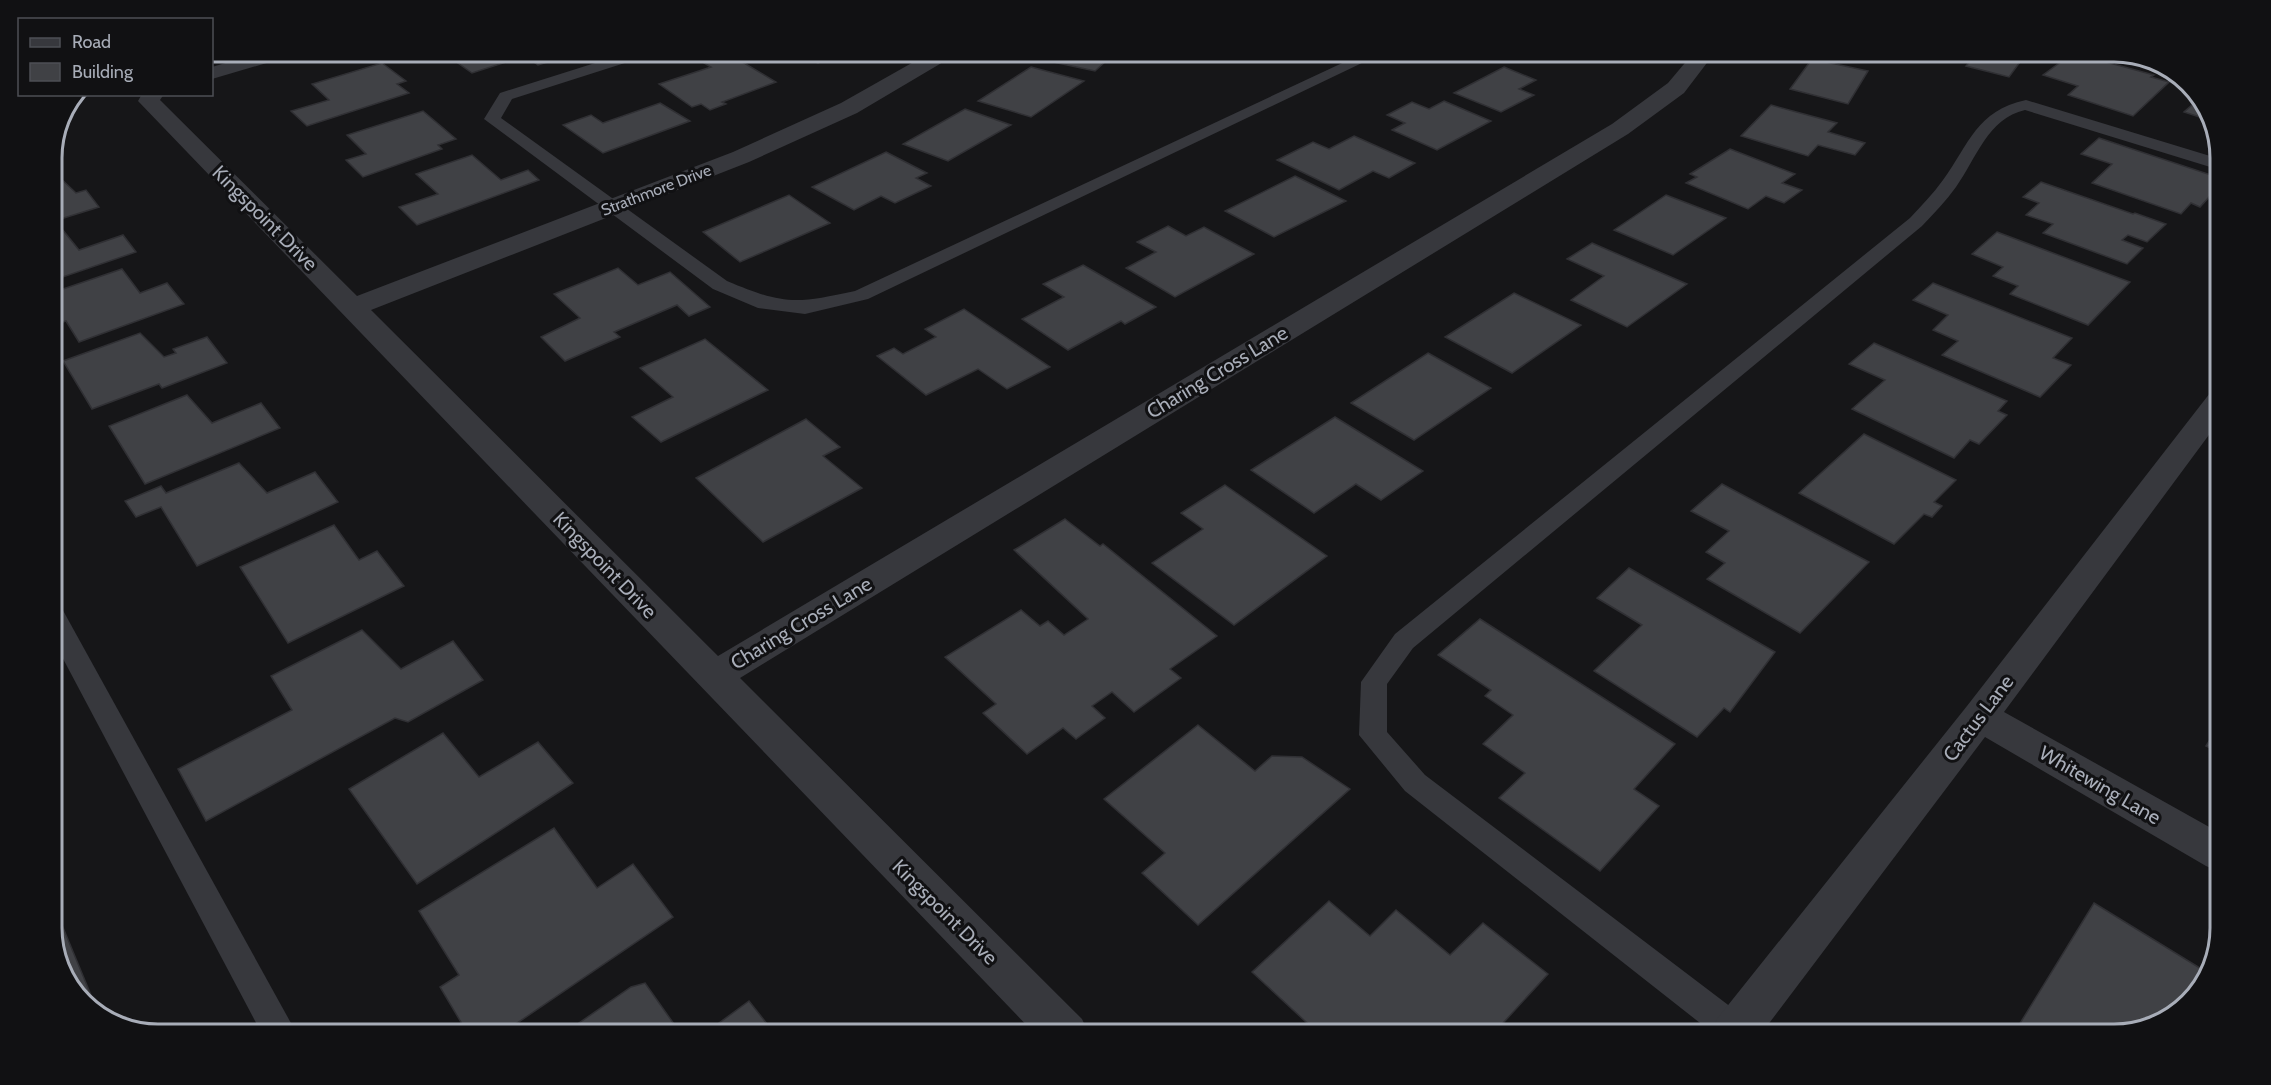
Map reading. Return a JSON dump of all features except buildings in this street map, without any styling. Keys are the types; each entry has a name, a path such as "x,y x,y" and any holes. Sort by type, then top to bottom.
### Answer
{"street":[{"path":"213,73 250,62"},
{"name":"Strathmore Drive","path":"354,307 741,157 849,108 929,62"},
{"name":"Charing Cross Lane","path":"714,676 1620,129 1676,88 1697,62"},
{"name":"Kingspoint Drive","path":"152,96 149,101 354,307 1056,1024"},
{"name":"Cactus Lane","path":"1740,1024 1980,716 2209,413"},
{"name":"Whitewing Lane","path":"1980,716 2210,848"}],"lane":[{"path":"613,62 506,96 492,119 720,285 765,304 805,308 861,296 1357,62"},
{"path":"1724,1024 1415,783 1373,735 1374,682 1404,641 1916,222 1951,182 1980,133 1995,117 2017,106 2026,105 2209,162"},
{"path":"62,632 275,1024"}]}
